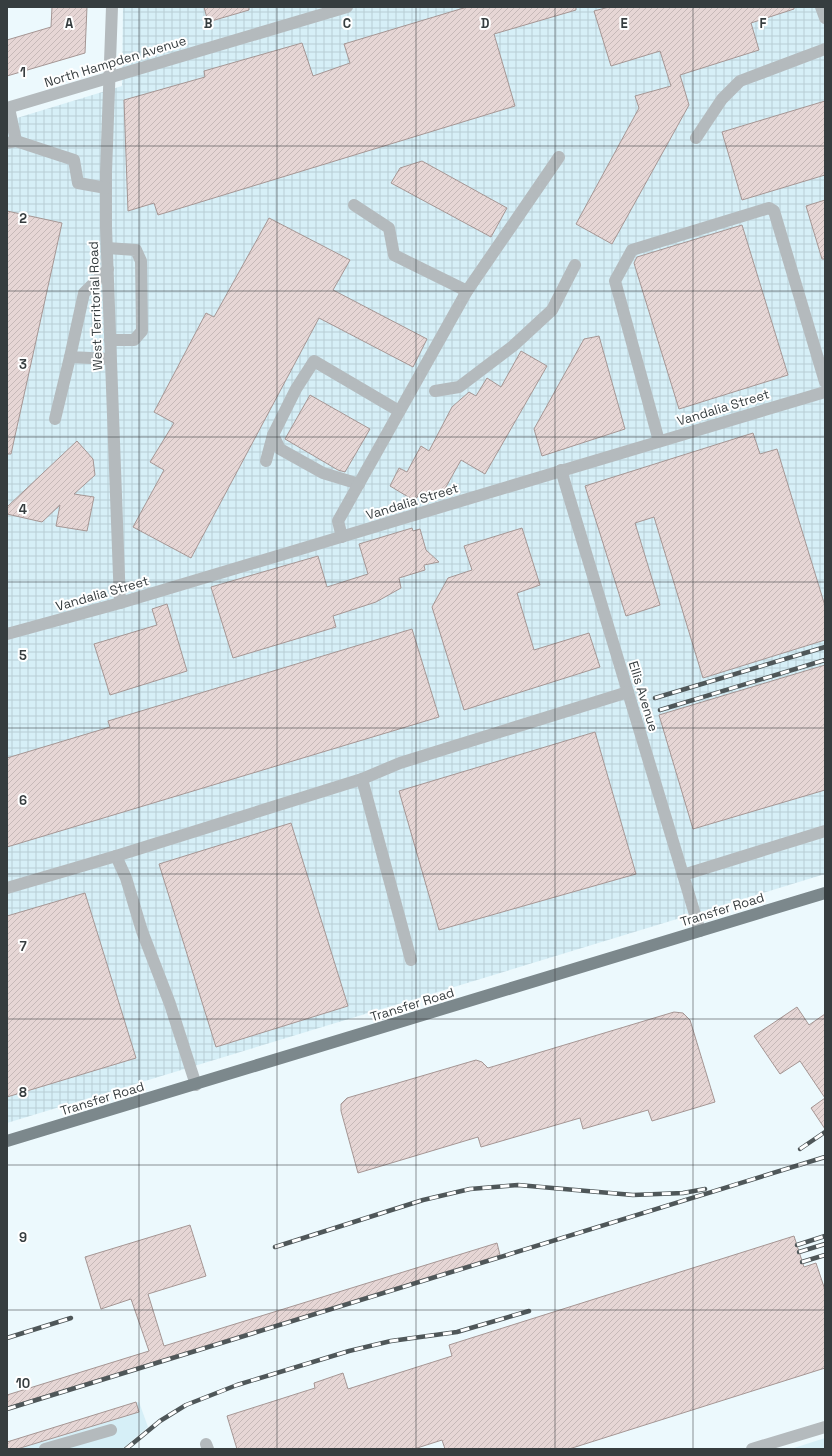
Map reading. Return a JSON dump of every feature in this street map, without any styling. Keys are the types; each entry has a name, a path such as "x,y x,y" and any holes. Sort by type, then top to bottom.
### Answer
{"main road":[{"name":"Transfer Road","path":"7,1141 825,893"}],"street":[{"name":"West Territorial Road","path":"112,7 106,188 110,359 120,604"},
{"name":"North Hampden Avenue","path":"8,108 347,7"},
{"path":"821,7 825,18"},
{"path":"696,138 722,99 740,81 825,49"},
{"path":"8,108 11,142 74,160 78,183 106,188"},
{"path":"342,536 338,521 467,291 559,157"},
{"path":"354,205 389,228 394,255 467,291"},
{"path":"659,441 615,281 632,250 769,208 774,211 825,382"},
{"path":"107,248 136,250 141,261 142,331 134,340 110,340"},
{"path":"435,391 459,387 513,346 552,310 575,265"},
{"path":"55,419 84,293 108,269"},
{"path":"70,357 110,359"},
{"path":"266,461 273,435 296,389 314,361 400,411"},
{"name":"Vandalia Street","path":"7,634 120,604 561,470 825,392"},
{"path":"273,435 280,449 323,473 359,484"},
{"name":"Ellis Avenue","path":"561,470 700,931"},
{"path":"7,888 116,856 362,779 400,763 628,692"},
{"path":"362,779 411,960"},
{"path":"683,875 825,831"},
{"path":"116,856 126,878 142,932 170,1004 196,1084"},
{"path":"752,1449 825,1427"},
{"path":"45,1449 111,1430"}],"shaded area":[{"path":"123,7 825,7 825,874 7,1123 7,121 122,86"},
{"path":"139,1402 148,1427 122,1449 7,1449 7,1444"},
{"path":"825,1438 825,1449 791,1449"}],"building":[{"path":"52,7 87,7 85,53 7,76 7,40 51,27"},
{"path":"204,7 249,7 249,10 208,22"},
{"path":"467,7 576,7 576,10 494,34 515,106 158,215 154,203 128,211 124,100 205,77 204,71 302,43 313,76 350,63 344,44"},
{"path":"609,7 794,7 794,9 751,23 759,50 680,75 689,105 612,244 576,224 639,108 635,96 671,86 660,51 611,66 594,11"},
{"path":"825,101 825,175 742,200 722,132"},
{"path":"422,161 507,208 491,237 391,183 400,168"},
{"path":"825,200 825,259 822,259 806,206"},
{"path":"7,211 62,223 11,454 7,454"},
{"path":"269,218 350,260 333,290 427,339 413,367 319,318 191,558 133,527 164,470 150,462 174,423 154,412 206,313 214,317"},
{"path":"742,225 788,375 679,409 634,263 637,257"},
{"path":"599,336 625,429 542,456 534,429 584,339"},
{"path":"521,351 547,366 485,474 461,460 442,494 436,492 431,499 420,492 415,501 390,486 399,468 407,472 421,446 429,451 452,407 469,392 476,396 487,378 501,387"},
{"path":"310,395 370,429 345,472 338,470 285,439"},
{"path":"753,433 760,454 777,449 825,606 825,640 703,678 654,517 635,523 660,605 626,616 585,486"},
{"path":"77,441 93,459 95,475 74,494 94,497 87,531 56,526 60,505 42,522 7,514 7,507"},
{"path":"412,528 413,531 420,529 426,550 439,562 424,565 425,570 399,578 401,588 376,602 333,616 336,627 233,658 211,587 318,556 327,587 368,574 359,544"},
{"path":"522,528 540,585 517,593 534,650 589,633 600,667 464,710 432,607 448,578 472,570 464,546"},
{"path":"167,604 187,671 110,695 94,644 157,625 152,609"},
{"path":"412,629 439,717 7,847 7,758 110,727 108,721"},
{"path":"825,665 825,790 693,829 659,715"},
{"path":"595,732 636,874 439,930 399,791"},
{"path":"291,823 348,1006 216,1047 159,864"},
{"path":"85,893 136,1058 7,1097 7,916"},
{"path":"797,1007 809,1025 825,1014 825,1098 800,1061 780,1074 754,1036"},
{"path":"674,1012 683,1013 690,1020 715,1102 652,1121 648,1110 583,1129 580,1118 481,1147 478,1137 358,1173 341,1111 341,1104 347,1098 476,1060 482,1062 488,1068"},
{"path":"825,1098 825,1129 811,1108"},
{"path":"190,1225 206,1276 148,1294 164,1346 497,1243 500,1255 7,1407 7,1395 149,1351 131,1299 101,1309 85,1257"},
{"path":"794,1236 804,1267 816,1263 825,1290 825,1368 569,1449 445,1449 442,1440 414,1449 237,1449 227,1416 315,1388 314,1383 343,1373 348,1389 452,1356 449,1345"},
{"path":"136,1402 139,1412 17,1449 7,1449 7,1442"}],"railway":[{"path":"655,698 825,647"},
{"path":"660,710 825,660"},
{"path":"800,1149 825,1132"},
{"path":"7,1409 825,1157"},
{"path":"275,1247 423,1200 470,1189 518,1185 633,1195 683,1193 705,1189"},
{"path":"797,1245 825,1236"},
{"path":"799,1252 825,1244"},
{"path":"802,1262 825,1255"},
{"path":"126,1449 160,1421 186,1405 237,1385 349,1351 391,1341 457,1332 529,1311"},
{"path":"7,1338 71,1318"}]}
